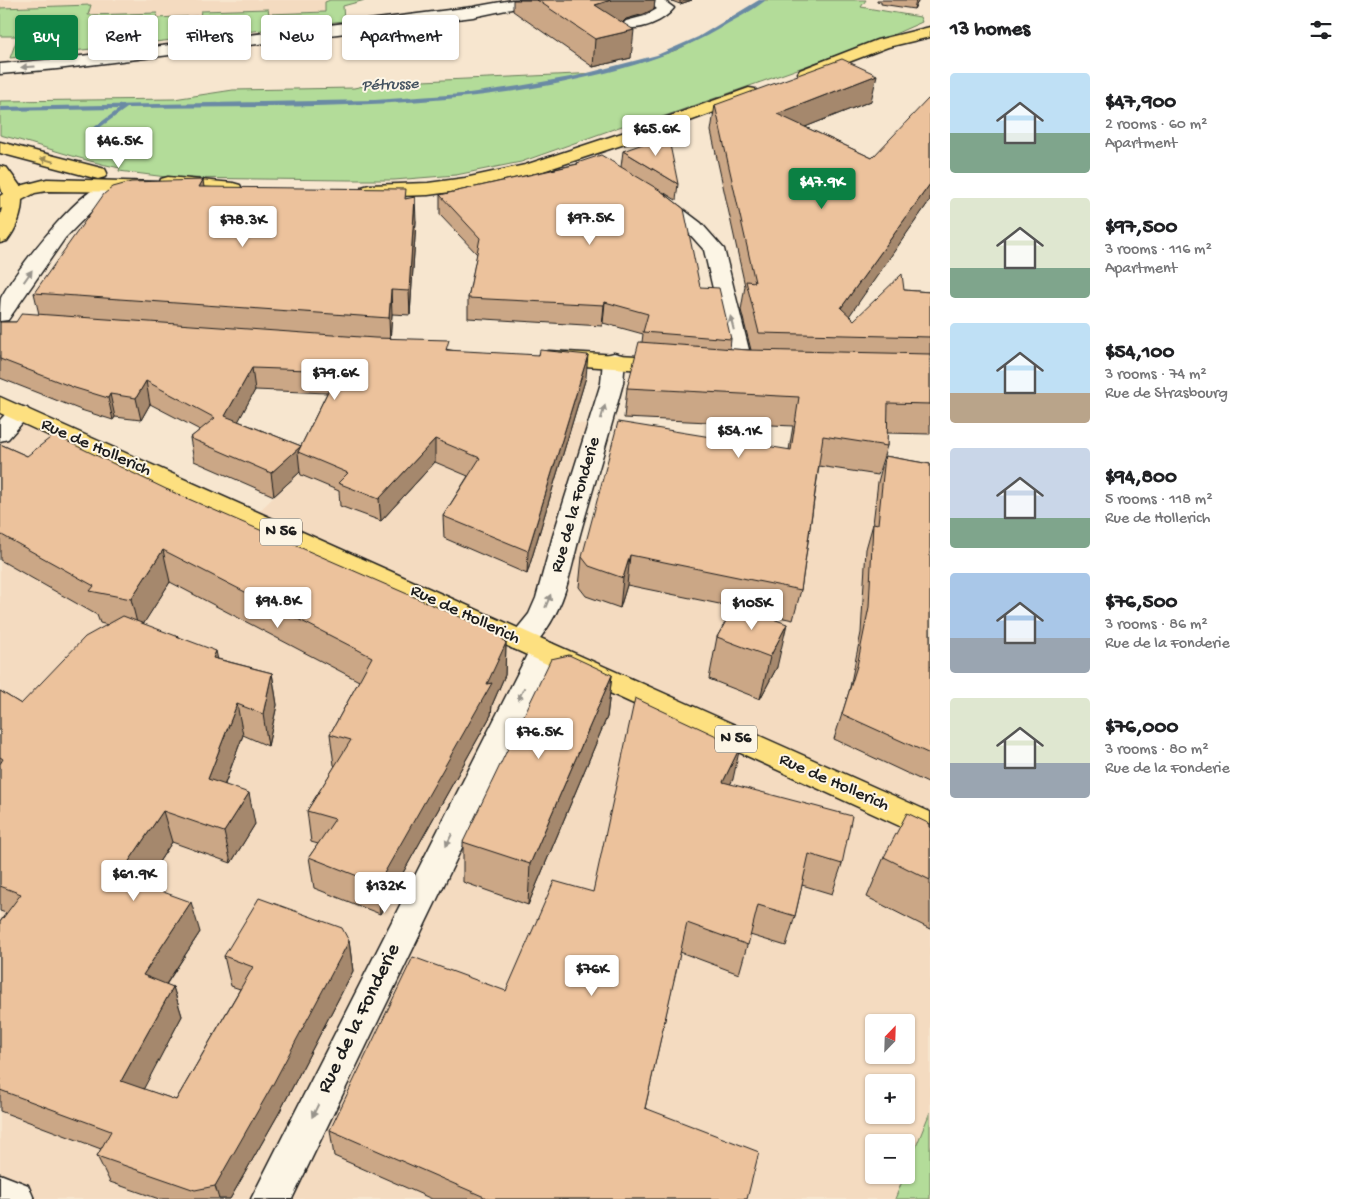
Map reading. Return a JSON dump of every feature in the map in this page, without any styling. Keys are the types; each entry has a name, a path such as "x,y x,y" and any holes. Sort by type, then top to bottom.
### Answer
{"main road":[{"path":"793,77 896,40 930,32"},
{"path":"348,191 428,189 465,184 530,170 765,88"},
{"path":"0,147 81,170 118,178 233,189"},
{"path":"0,172 8,181 8,206 0,237"},
{"path":"8,206 29,189 61,184 233,189"},
{"path":"8,206 34,205 55,197 77,193 252,189"},
{"path":"525,357 614,360 694,366"},
{"name":"Rue de Hollerich","path":"10,408 930,827"}],"street":[{"path":"0,69 57,64 405,13 473,12 534,0"},
{"path":"631,24 650,19 666,8 653,0"},
{"path":"581,153 605,167"},
{"path":"644,191 667,205 694,227 714,249 743,370"},
{"path":"0,316 64,224 81,206 101,192"},
{"name":"Rue de la Fonderie","path":"271,1199 532,646 540,620 550,598 566,536 612,383 614,360"},
{"path":"0,434 10,408"},
{"path":"0,1194 14,1199"}],"shaded area":[{"path":"0,0 330,0 325,2 326,12 268,14 268,9 202,11 200,15 168,15 168,17 158,18 156,13 87,15 91,5 0,8"},
{"path":"0,404 252,518 303,469 546,421 602,425 566,536 636,551 705,447 930,484 930,1199 0,1199"}],"green space":[{"path":"330,0 365,0 343,6 342,21 332,22 332,15 261,15 261,30 251,31 251,15 200,15 201,11 268,9 269,14 325,12 325,2"},
{"path":"763,0 866,0 861,7 920,17 922,22 888,37 628,129 622,126 521,162 456,175 394,180 174,178 119,171 120,168 0,135 0,101 174,99 233,90 354,88 378,83 599,73 676,50 702,37"},
{"path":"91,5 88,15 88,49 78,50 78,15 15,15 15,36 0,36 0,8"},
{"path":"157,13 157,15 88,15"},
{"path":"168,17 168,40 158,42 158,18"},
{"path":"15,44 15,57 10,58"},
{"path":"930,1112 930,1199 895,1199 901,1184 915,1184 915,1149"}],"building":[{"path":"537,0 611,0 595,5 634,30 595,39"},
{"path":"842,59 877,75 777,114 872,158 928,99 930,100 930,184 841,308 854,320 902,274 904,290 930,292 930,337 759,333 746,281 755,282 715,105"},
{"path":"668,135 678,184 623,151"},
{"path":"601,155 661,191 684,209 700,287 719,288 731,339 643,332 648,314 605,302 604,305 468,298 480,238 440,195 578,164"},
{"path":"203,180 199,187 406,189 405,199 415,197 409,291 391,290 389,318 34,293 104,194 113,187 131,182"},
{"path":"22,313 375,338 449,340 446,350 539,355 540,350 588,355 528,551 443,516 480,458 435,439 379,499 338,483 348,473 298,452 301,446 271,473 190,438 215,418 146,381 136,398 110,394 108,398 75,388 0,359 0,322 16,322","holes":["252,368 338,371 301,446 225,416"]},
{"path":"639,342 748,350 930,354 930,404 888,403 887,446 823,436 801,590 630,555 623,578 589,566 582,557 618,422 791,450 799,397 627,388"},
{"path":"54,435 168,490 497,633 506,643 487,684 492,683 378,884 309,857 335,819 307,811 351,740 330,734 372,657 163,550 131,599 90,591 94,586 0,534 0,444 27,456"},
{"path":"885,456 930,464 930,754 842,714 857,666 869,607 873,523 878,524"},
{"path":"735,605 787,624 770,657 717,637"},
{"path":"123,616 216,651 213,658 272,673 263,714 237,704 208,779 249,793 224,832 163,811 119,876 191,902 143,975 173,987 121,1081 176,1100 253,967 224,956 259,898 342,928 349,941 272,1086 215,1186 195,1190 97,1156 111,1131 0,1090 0,922 21,894 0,886 0,764 3,759 0,757 0,691 21,704 85,637"},
{"path":"569,655 612,675 530,864 463,842 551,659"},
{"path":"635,698 740,747 723,782 852,816 842,864 809,854 795,916 758,905 748,945 687,923 645,1108 759,1152 747,1199 489,1199 330,1130 413,957 506,991 554,881 593,892"},
{"path":"907,813 930,824 930,880 884,857"}],"waterway":[{"name":"Pétrusse","path":"0,109 375,102 433,98 519,88 576,78 659,56 700,38 763,0"},
{"path":"95,129 125,107"}]}
